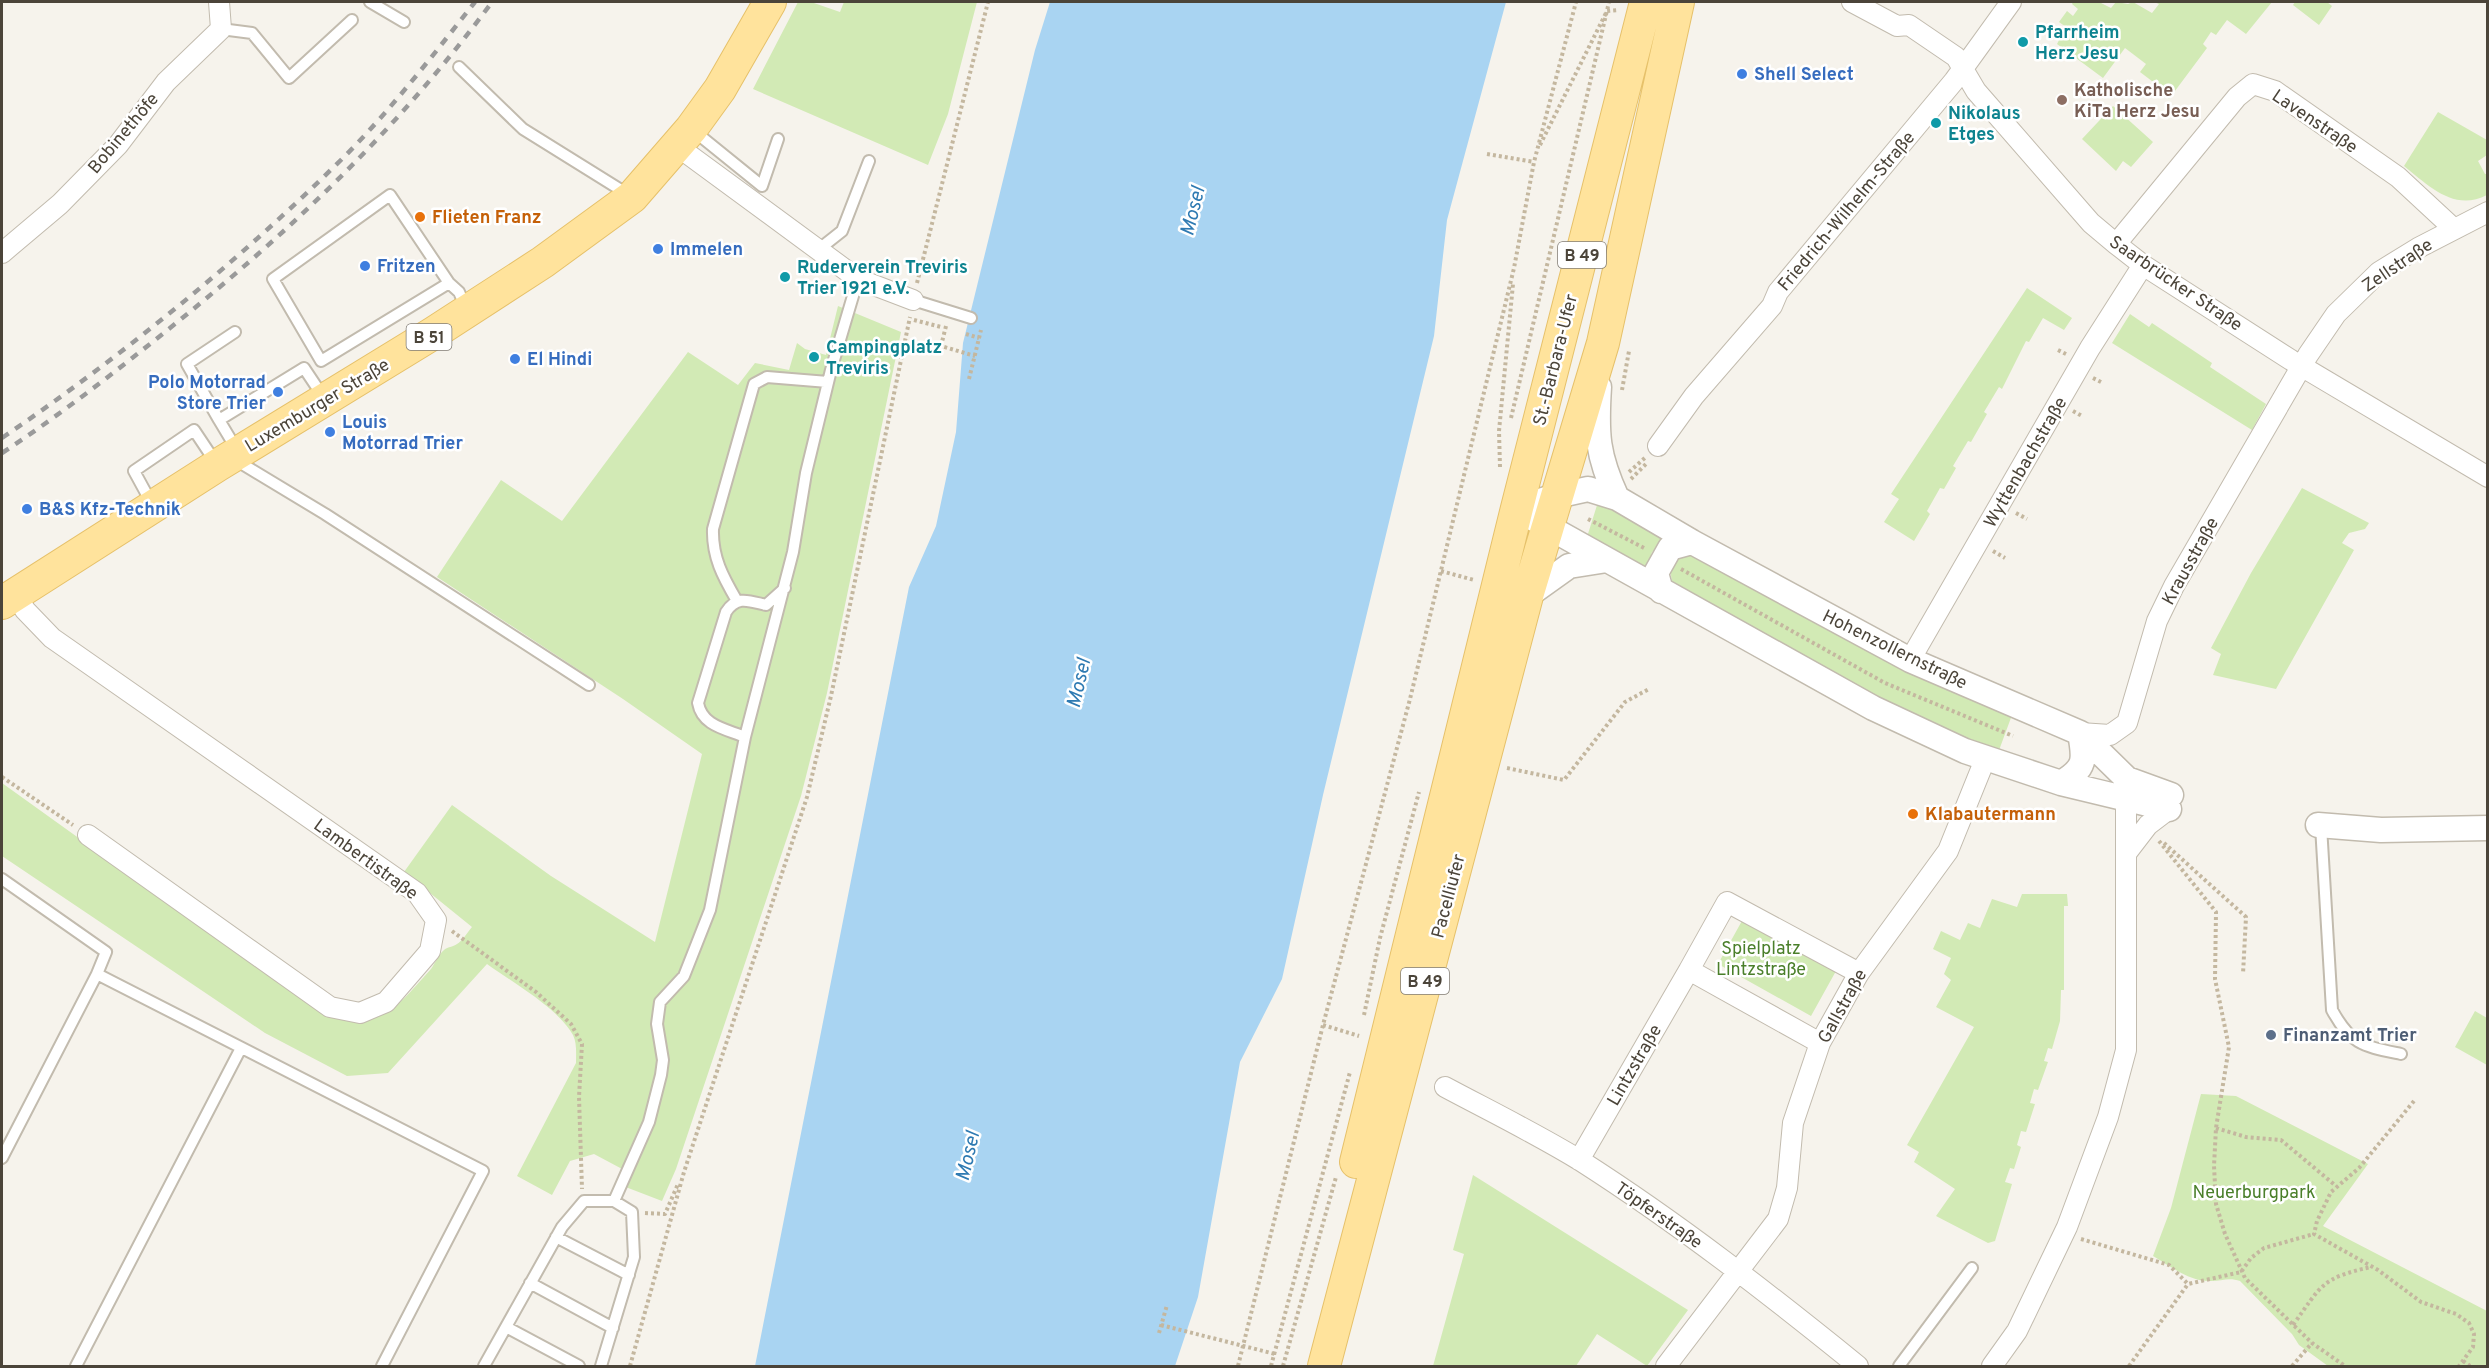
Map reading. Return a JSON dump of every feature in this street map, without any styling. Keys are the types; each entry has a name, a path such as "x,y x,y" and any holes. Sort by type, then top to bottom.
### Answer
{"main road":[{"name":"Luxemburger Straße","path":"9,599 229,458 326,401 467,312 543,262 632,197 684,138 740,58 770,2"},
{"name":"St.-Barbara-Ufer","path":"1556,496 1603,343 1678,2"},
{"name":"St.-Barbara-Ufer","path":"1517,508 1513,471 1632,6"},
{"name":"Pacelliufer","path":"1324,1366 1527,596 1556,496"},
{"name":"Pacelliufer","path":"1305,1366 1517,508"}],"street":[{"path":"219,2 221,29"},
{"name":"Saarbrücker Straße","path":"1852,2 1897,26 1909,25 1956,57 1976,91 2091,223 2143,265 2302,366 2487,477"},
{"name":"Friedrich-Wilhelm-Straße","path":"1653,454 1694,396 1772,306 1778,292 1962,70 2011,2"},
{"name":"Bobinethöfe","path":"2,253 60,204 118,145 166,82 221,29"},
{"name":"Lavenstraße","path":"2116,244 2237,97 2253,84 2275,92 2398,177 2454,228"},
{"path":"684,138 818,250 858,279 911,309"},
{"name":"Zellstraße","path":"2302,366 2336,314 2360,288 2379,272 2454,228 2487,212"},
{"name":"Wyttenbachstraße","path":"1910,660 2090,348 2143,265"},
{"path":"1603,343 1597,445 1605,471 1624,489"},
{"name":"Krausstraße","path":"2080,733 2110,735 2127,723 2157,621 2174,586 2302,366"},
{"name":"Hohenzollernstraße","path":"1517,508 1588,489 1624,489 1692,542 1910,660 2080,733 2126,789"},
{"path":"1517,508 1547,527 1873,708 1965,751 2061,783 2126,789 2170,802 2128,851"},
{"path":"1661,591 1656,573 1670,548 1692,542"},
{"path":"1527,596 1569,566 1607,560"},
{"name":"Lambertistraße","path":"9,599 25,610 52,638 417,893 436,920"},
{"path":"2061,783 2079,770 2083,762 2080,733"},
{"name":"Gallstraße","path":"1666,1366 1778,1219 1787,1188 1793,1123 1820,1043 1859,973 1948,851 1986,757"},
{"path":"1992,1366 2017,1331 2067,1227 2108,1117 2126,1050 2128,851 2126,789"},
{"path":"2320,825 2381,830 2487,828"},
{"path":"88,835 330,1007 360,1013 386,1002 430,951 436,920"},
{"name":"Lintzstraße","path":"1579,1161 1727,902 1859,973"},
{"path":"1689,970 1820,1043"},
{"name":"Töpferstraße","path":"1445,1087 1579,1161 1740,1271 1858,1366"}],"lane":[{"path":"370,2 404,22"},
{"path":"221,29 252,33 289,78 352,20"},
{"path":"459,67 523,129 632,197"},
{"path":"684,138 762,186 778,139"},
{"path":"818,250 842,231 869,161"},
{"path":"449,283 321,362 273,279 390,195 449,283 459,292 467,312"},
{"path":"614,1201 624,1186 650,1122 661,1075 663,1060 657,1024 660,1002 684,976 710,910 745,736 785,588 806,473 828,382 858,279"},
{"path":"911,309 970,318"},
{"path":"229,458 219,420 187,364 236,332"},
{"path":"219,420 304,368 326,401"},
{"path":"737,601 719,570 712,546 713,529 754,384 767,377 828,382"},
{"path":"154,506 134,471 194,430 229,458 325,514 589,685"},
{"path":"737,601 766,605 785,588"},
{"path":"737,601 726,612 698,703 700,714 708,722 745,736"},
{"path":"2320,825 2332,1010 2342,1029 2355,1041 2401,1054"},
{"path":"2,879 106,952 97,974 2,1158"},
{"path":"97,974 483,1171 382,1366"},
{"path":"76,1366 241,1048"},
{"path":"484,1366 556,1237 584,1201 614,1201 632,1212 634,1257 601,1366"},
{"path":"556,1237 629,1275"},
{"path":"1899,1366 1972,1268"},
{"path":"531,1283 613,1328"},
{"path":"506,1327 579,1366"}],"path":[{"path":"630,1366 684,1172 807,797 831,696 911,309 988,2"},
{"path":"1238,1366 1323,1024 1410,699 1514,268 1534,162 1576,2"},
{"path":"1509,428 1609,2"},
{"path":"1607,11 1632,6"},
{"path":"1537,152 1607,11"},
{"path":"1487,154 1534,162"},
{"path":"1513,471 1499,430 1514,268"},
{"path":"911,309 946,328"},
{"path":"948,313 941,346 975,356"},
{"path":"969,379 982,326"},
{"path":"1507,439 1513,471"},
{"path":"1624,489 1653,454"},
{"path":"1588,519 1652,552"},
{"path":"1678,567 1885,683 2013,736"},
{"path":"1441,571 1474,578 1471,591"},
{"path":"1504,767 1564,780 1624,702 1648,689"},
{"path":"2011,742 2017,727"},
{"path":"2,777 88,835"},
{"path":"1356,1047 1380,938 1422,781"},
{"path":"2243,974 2246,917 2154,834 2216,912 2215,979 2229,1047 2216,1128 2214,1166 2216,1204 2224,1234 2241,1272 2312,1343 2345,1366"},
{"path":"436,920 483,951 536,992 571,1024 582,1044 579,1097 581,1181 584,1201"},
{"path":"1323,1024 1359,1036"},
{"path":"1271,1366 1350,1070"},
{"path":"2314,1234 2322,1208 2336,1186 2359,1168 2414,1101"},
{"path":"2216,1128 2246,1137 2281,1140 2336,1186"},
{"path":"632,1212 665,1214 684,1172"},
{"path":"2067,1227 2083,1240 2169,1264 2188,1284"},
{"path":"2129,1366 2188,1284 2241,1272 2251,1258 2264,1248 2314,1234 2394,1280 2406,1293 2421,1302 2456,1314 2469,1323 2474,1334 2473,1347 2459,1366"},
{"path":"2293,1325 2328,1281 2344,1272 2372,1267"},
{"path":"1159,1333 1167,1305"},
{"path":"1161,1325 1275,1354"},
{"path":"2292,1366 2312,1343"},
{"path":"2463,1361 2470,1366"}],"green space":[{"path":"798,2 811,2 840,12 844,2 977,2 948,114 928,165 753,89"},
{"path":"2073,2 2099,2 2111,8 2116,2 2128,4 2133,2 2152,13 2159,4 2154,2 2272,2 2246,34 2227,20 2216,35 2211,32 2203,44 2207,48 2169,99 2159,91 2161,88 2140,72 2146,64 2125,48 2103,78 2057,44 2066,27 2059,22 2067,11 2073,16 2078,9 2072,4"},
{"path":"2295,2 2327,2 2332,6 2319,25 2293,5"},
{"path":"2113,106 2153,142 2131,167 2123,161 2116,171 2082,139"},
{"path":"2438,112 2487,140 2487,155 2478,161 2487,174 2487,195 2475,199 2453,199 2433,188 2404,166"},
{"path":"2027,288 2072,318 2064,330 2043,318 2029,342 2026,341 2002,389 1999,387 1984,412 1987,414 1971,442 1968,441 1953,466 1956,468 1944,489 1940,488 1927,511 1930,514 1914,541 1884,522 1899,499 1891,494"},
{"path":"838,306 901,332 827,693 801,796 676,1169 662,1201 623,1186 624,1170 594,1154 570,1161 552,1195 517,1176 576,1063 576,1045 573,1035 557,1015 534,996 487,964 388,1073 347,1076 265,1033 2,856 2,783 324,1014 343,1019 359,1021 385,1014 396,1006 431,969 445,949 459,943 472,927 404,872 452,805 551,876 655,942 702,754 623,699 437,577 501,480 562,521 688,352 738,385 755,363 789,370 797,343 805,349 826,355"},
{"path":"2130,314 2149,327 2152,323 2212,363 2210,367 2266,404 2252,430 2112,343"},
{"path":"2302,488 2369,523 2365,529 2349,533 2342,543 2354,550 2276,689 2213,675 2221,654 2211,648 2251,573"},
{"path":"1598,502 1672,540 1652,552 1646,572 1587,537"},
{"path":"1688,553 2012,715 1998,753 1886,705 1676,590 1671,577 1672,566 1677,557"},
{"path":"2022,894 2067,894 2068,906 2064,906 2064,990 2061,990 2060,1021 2052,1049 2048,1048 2044,1061 2048,1062 2038,1090 2034,1089 2030,1103 2035,1104 2026,1132 2021,1131 2017,1145 2021,1147 2014,1169 2010,1168 2005,1182 2012,1184 1995,1241 1988,1243 1936,1216 1955,1189 1914,1162 1919,1152 1907,1145 1974,1027 1936,1007 1951,980 1944,974 1951,958 1933,949 1941,931 1960,940 1968,923 1980,928 1992,899 2017,907"},
{"name":"Spielplatz Lintzstraße","path":"1743,919 1836,971 1811,1016 1718,964"},
{"path":"2475,1011 2487,1018 2487,1065 2455,1047"},
{"name":"Neuerburgpark","path":"2201,1094 2236,1096 2368,1164 2323,1226 2487,1311 2487,1366 2328,1366 2299,1345 2292,1334 2240,1281 2195,1279 2180,1273 2153,1256 2171,1208"},
{"path":"1473,1175 1688,1310 1647,1366 1597,1334 1576,1366 1433,1366 1464,1254 1453,1250"}],"water":[{"name":"Mosel","path":"1050,2 1506,2 1447,220 1434,336 1323,795 1282,979 1240,1062 1198,1297 1175,1366 755,1366 909,587 936,526 956,432 963,343 1035,50"}],"railway":[{"path":"2,438 137,339 265,232 363,137 413,80 475,2"},
{"path":"2,453 108,377 215,291 301,215 342,176 419,93 492,2"}],"place":[{"name":"Pfarrheim Herz Jesu","path":"2023,42"},
{"name":"Shell Select","path":"1742,74"},
{"name":"Katholische KiTa Herz Jesu","path":"2062,100"},
{"name":"Nikolaus Etges","path":"1936,123"},
{"name":"Flieten Franz","path":"420,217"},
{"name":"Immelen","path":"658,249"},
{"name":"Fritzen","path":"365,266"},
{"name":"Ruderverein Treviris Trier 1921 e.V.","path":"785,277"},
{"name":"Campingplatz Treviris","path":"814,357"},
{"name":"El Hindi","path":"515,359"},
{"name":"Polo Motorrad Store Trier","path":"278,392"},
{"name":"Louis Motorrad Trier","path":"330,432"},
{"name":"B&S Kfz-Technik","path":"27,509"},
{"name":"Klabautermann","path":"1913,814"},
{"name":"Finanzamt Trier","path":"2271,1035"}]}
